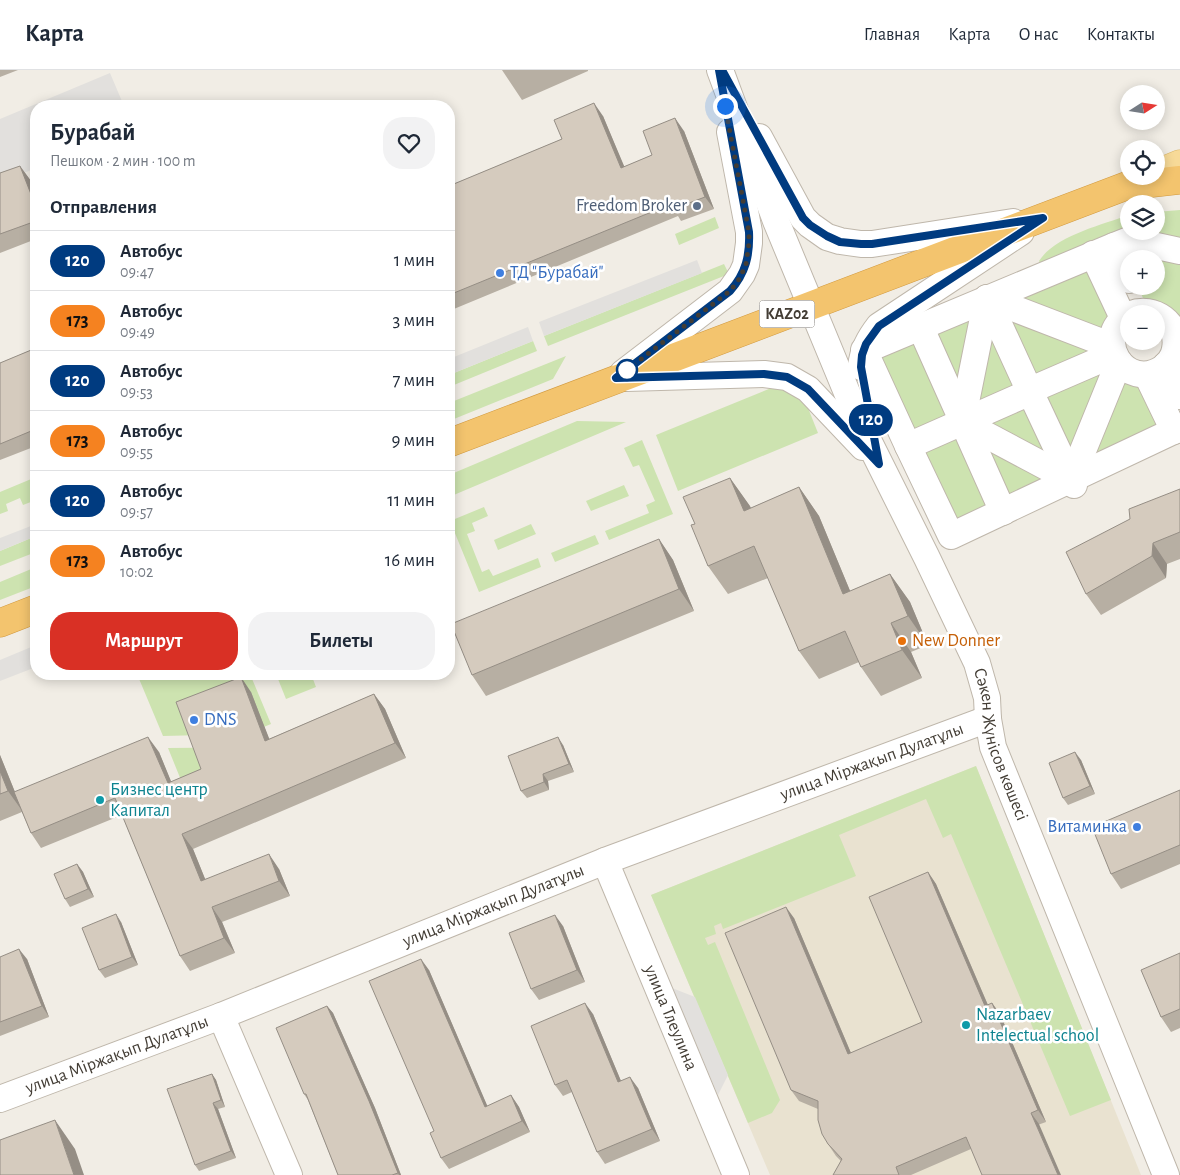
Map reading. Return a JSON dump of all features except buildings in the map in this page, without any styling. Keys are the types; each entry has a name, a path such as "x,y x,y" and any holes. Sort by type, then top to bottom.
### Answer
{"highway":[{"name":"KАZ02","path":"1165,180 1180,180"},
{"name":"KАZ02","path":"455,441 1127,185"},
{"path":"0,623 30,611"}],"main road":[{"path":"1165,170 1180,164"}],"street":[{"path":"720,70 803,218 810,225 840,242 872,244 1043,218"},
{"path":"616,378 730,291 740,278 746,264 749,254 749,232 720,70"},
{"name":"Сәкен Жүнісов көшесі","path":"720,70 776,221 857,416 976,663 987,698 988,719 993,747 1166,1175"},
{"path":"879,464 861,367 869,348 871,336 879,326 1043,218"},
{"path":"869,348 1129,240 1180,250"},
{"path":"1104,250 1120,276"},
{"path":"987,298 1115,354 1127,370 1137,374 1157,370 1172,357 1176,333 1165,321"},
{"path":"987,298 1073,483"},
{"path":"962,422 987,298"},
{"path":"1073,483 1115,354 1113,336 1116,326 1120,323"},
{"path":"920,326 1003,512"},
{"path":"869,348 908,446 951,536 1073,483 1177,430 1173,396 1157,370"},
{"path":"908,446 1115,354"},
{"path":"616,378 764,374 787,377 808,389 879,464"},
{"path":"962,422 1073,483"},
{"name":"улица Міржақып Дулатұлы","path":"0,1099 221,1016 606,861 988,719"},
{"name":"улица Тлеулина","path":"606,861 736,1175"},
{"path":"221,1016 289,1175"}],"shaded area":[{"path":"110,73 121,100 45,100"},
{"path":"30,106 30,170 0,183 0,119"},
{"path":"697,260 702,273 544,336 539,322"},
{"path":"528,327 533,341 455,373 455,357"},
{"path":"30,526 30,538 0,551 0,538"},
{"path":"30,648 30,669 0,681 0,660"},
{"path":"976,766 1141,1175 770,1175 651,895"},
{"path":"672,988 695,997 728,1075 718,1095"}],"green space":[{"path":"1180,210 1180,241 1165,238 1165,211"},
{"path":"715,217 719,228 679,245 675,234"},
{"path":"1120,218 1120,234 1041,265 1039,261 1046,252 1067,238"},
{"path":"1127,245 1151,250 1128,250"},
{"path":"1165,253 1180,256 1180,322 1165,314 1165,305 1149,305 1145,303 1142,295 1165,295"},
{"path":"1090,259 1114,314 1102,336 997,297"},
{"path":"724,264 729,274 548,346 544,336"},
{"path":"982,304 960,404 927,326"},
{"path":"999,313 1102,350 1042,377 1034,373"},
{"path":"989,316 1017,378 1012,390 969,410"},
{"path":"917,330 955,417 908,438 873,358"},
{"path":"533,341 537,351 455,385 455,373"},
{"path":"566,356 553,379 455,419 455,401"},
{"path":"1108,366 1070,466 1046,400 1048,396"},
{"path":"796,378 818,433 678,491 656,435"},
{"path":"1119,378 1141,385 1168,429 1081,469"},
{"path":"1025,408 1061,469 975,425"},
{"path":"577,421 626,422 455,494 455,472"},
{"path":"961,431 997,507 953,528 917,453"},
{"path":"975,435 1060,478 1007,501"},
{"path":"642,440 673,514 609,540 605,531 649,513 646,505 655,501 639,465 633,467 624,448"},
{"path":"30,480 30,502 23,505 20,498 6,504 8,511 0,514 0,492"},
{"path":"624,485 629,496 591,511 586,501"},
{"path":"484,507 488,516 472,523 475,531 467,534 482,572 489,569 493,576 538,558 541,567 479,592 455,533 455,519"},
{"path":"531,524 536,534 498,550 494,540"},
{"path":"595,535 599,544 555,562 551,553"},
{"path":"30,538 30,554 0,566 0,551"},
{"path":"30,570 30,588 0,600 0,582"},
{"path":"140,680 253,680 271,724 247,734 163,736"},
{"path":"278,680 313,680 316,687 286,699"},
{"path":"280,747 185,790 168,748"},
{"path":"976,766 1111,1100 1070,1116 951,834 943,838 926,799 839,835 856,876 723,929 721,923 714,926 716,934 705,938 708,945 715,942 780,1100 772,1113 748,1123 651,895"}],"bus line":[{"name":"120","path":"719,70 749,232 749,254 746,264 737,284 730,291 616,378 764,374 787,377 799,382 808,389 879,464 861,367 862,355 871,336 879,326 1043,218 872,244 840,242 810,225 803,218 722,70"}],"place":[{"name":"Freedom Broker","path":"697,206"},
{"name":"ТД \"Бурабай\"","path":"500,273"},
{"name":"New Donner","path":"902,641"},
{"name":"DNS","path":"194,720"},
{"name":"Бизнес центр Капитал","path":"100,800"},
{"name":"Витаминка","path":"1137,827"},
{"name":"Nazarbaev Intelectual school","path":"966,1025"}],"route":[{"path":"627,370 730,291 737,284 746,264 749,254 749,232 725,106"}]}
